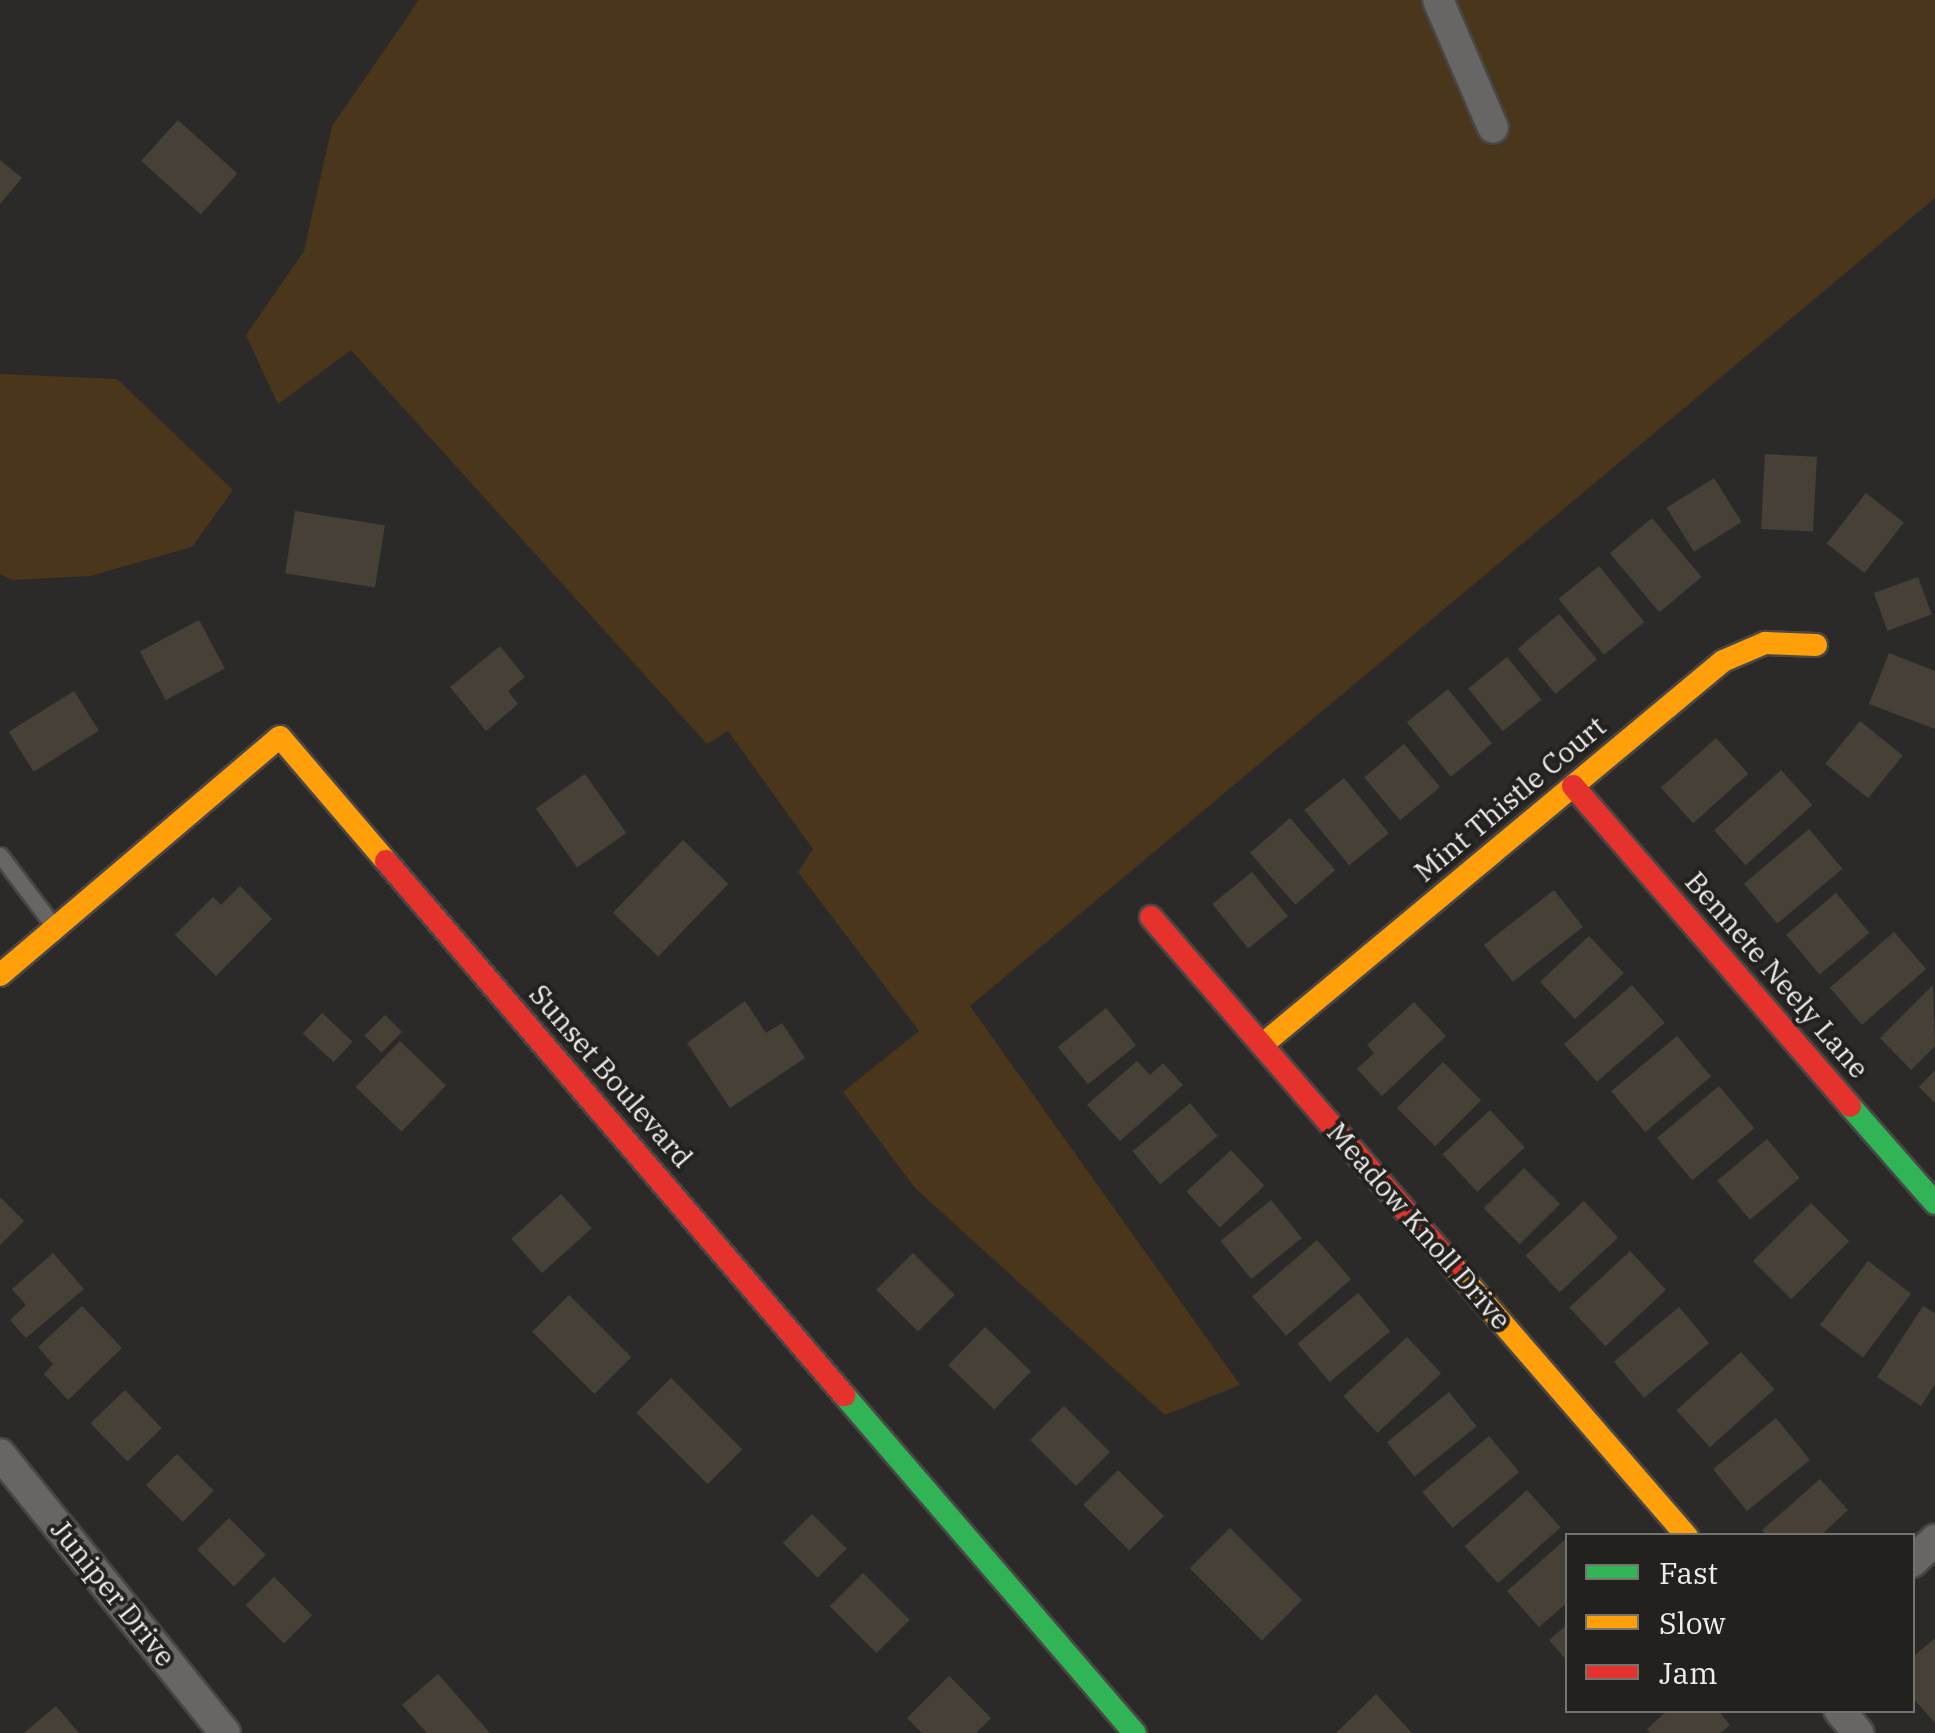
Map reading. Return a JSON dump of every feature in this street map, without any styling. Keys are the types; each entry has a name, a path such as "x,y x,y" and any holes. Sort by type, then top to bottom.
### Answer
{"street":[{"path":"1438,0 1493,128"},
{"name":"Mint Thistle Court","path":"1262,1045 1723,661 1765,643 1816,646"},
{"name":"Sunset Boulevard","path":"0,976 280,737 1135,1733"},
{"name":"Bennete Neely Lane","path":"1573,786 1935,1203"},
{"name":"Meadow Knoll Drive","path":"1151,917 1685,1533"},
{"name":"Juniper Drive","path":"0,1454 226,1733"},
{"path":"1915,1559 1935,1540"},
{"path":"1841,1713 1858,1733"}],"lane":[{"path":"0,855 55,928"}],"shaded area":[{"path":"419,0 1935,0 1935,198 970,1006 1240,1385 1165,1415 915,1188 843,1092 919,1031 798,872 813,849 728,731 707,744 351,350 278,404 246,335 304,251 332,126"},
{"path":"0,374 117,379 233,490 192,547 90,576 12,580 0,574"}],"building":[{"path":"178,120 237,174 201,214 141,161"},
{"path":"0,160 22,178 0,204"},
{"path":"1765,454 1817,457 1813,532 1761,529"},
{"path":"1714,478 1742,522 1694,552 1667,508"},
{"path":"1866,493 1904,523 1864,573 1827,543"},
{"path":"295,511 385,525 375,587 285,573"},
{"path":"1652,518 1701,577 1659,612 1610,553"},
{"path":"1599,566 1644,622 1604,655 1559,599"},
{"path":"1918,577 1932,615 1888,631 1874,593"},
{"path":"1559,614 1597,659 1556,694 1518,649"},
{"path":"199,620 225,669 166,700 140,651"},
{"path":"500,646 525,677 508,691 518,704 486,731 450,687"},
{"path":"1889,653 1935,671 1935,729 1869,704"},
{"path":"1507,657 1542,700 1503,731 1468,688"},
{"path":"1448,689 1492,743 1451,777 1407,722"},
{"path":"74,691 99,731 34,772 9,732"},
{"path":"1860,721 1903,756 1868,798 1825,764"},
{"path":"1716,738 1748,774 1693,823 1661,788"},
{"path":"1404,744 1440,787 1400,820 1364,777"},
{"path":"1781,770 1812,805 1746,865 1714,830"},
{"path":"585,774 626,833 577,867 536,808"},
{"path":"1344,778 1389,833 1349,865 1304,810"},
{"path":"1290,818 1335,870 1295,905 1250,853"},
{"path":"1809,829 1842,869 1777,923 1744,884"},
{"path":"683,840 728,884 658,956 613,913"},
{"path":"1252,872 1288,916 1248,948 1212,904"},
{"path":"240,886 272,919 216,976 175,935 213,897 221,905"},
{"path":"1554,890 1583,927 1513,982 1484,945"},
{"path":"1836,893 1869,933 1820,975 1786,935"},
{"path":"1894,932 1926,969 1862,1025 1830,988"},
{"path":"1589,936 1624,973 1575,1019 1540,982"},
{"path":"1632,985 1665,1023 1597,1082 1564,1044"},
{"path":"1933,985 1935,1046 1911,1070 1880,1038"},
{"path":"745,1001 766,1033 782,1023 805,1058 730,1108 687,1043"},
{"path":"1414,1002 1446,1036 1382,1096 1357,1069 1374,1053 1367,1045"},
{"path":"1106,1008 1136,1045 1088,1084 1058,1047"},
{"path":"322,1013 353,1042 334,1062 303,1033"},
{"path":"385,1015 402,1032 381,1052 364,1036"},
{"path":"1677,1036 1711,1077 1645,1132 1611,1091"},
{"path":"400,1041 446,1085 402,1131 356,1087"},
{"path":"1137,1061 1150,1075 1163,1063 1183,1085 1120,1141 1087,1105"},
{"path":"1443,1062 1481,1100 1435,1146 1397,1108"},
{"path":"1935,1070 1935,1103 1919,1087"},
{"path":"1719,1086 1754,1128 1692,1180 1657,1138"},
{"path":"1190,1103 1218,1136 1160,1184 1133,1151"},
{"path":"1490,1110 1525,1147 1477,1192 1442,1154"},
{"path":"1767,1139 1800,1178 1750,1220 1717,1181"},
{"path":"1231,1150 1264,1186 1220,1227 1186,1192"},
{"path":"1524,1168 1560,1204 1520,1244 1484,1208"},
{"path":"561,1194 592,1228 542,1273 511,1239"},
{"path":"0,1197 24,1221 0,1245"},
{"path":"1271,1200 1302,1238 1251,1279 1220,1241"},
{"path":"1584,1201 1618,1238 1560,1292 1525,1256"},
{"path":"1811,1203 1849,1241 1791,1299 1753,1261"},
{"path":"1317,1240 1351,1279 1286,1336 1252,1296"},
{"path":"1630,1251 1666,1290 1605,1346 1569,1308"},
{"path":"53,1253 84,1289 26,1338 10,1320 26,1305 12,1289"},
{"path":"913,1253 955,1295 918,1331 876,1290"},
{"path":"1868,1261 1911,1293 1863,1357 1820,1325"},
{"path":"1358,1293 1390,1331 1330,1382 1297,1344"},
{"path":"569,1295 631,1357 594,1394 532,1332"},
{"path":"82,1306 122,1348 68,1400 44,1374 53,1364 38,1347"},
{"path":"1923,1306 1935,1313 1935,1384 1921,1406 1877,1377"},
{"path":"1679,1307 1709,1343 1644,1398 1614,1362"},
{"path":"985,1327 1031,1371 994,1410 948,1365"},
{"path":"1407,1337 1441,1374 1377,1433 1343,1396"},
{"path":"1741,1352 1774,1389 1710,1447 1676,1410"},
{"path":"671,1378 742,1449 708,1484 636,1413"},
{"path":"125,1390 162,1428 127,1461 90,1423"},
{"path":"1449,1392 1477,1426 1415,1477 1387,1442"},
{"path":"1064,1406 1110,1452 1076,1486 1030,1440"},
{"path":"1776,1418 1810,1460 1747,1511 1713,1469"},
{"path":"1489,1436 1519,1472 1453,1528 1422,1492"},
{"path":"177,1454 214,1491 183,1522 146,1485"},
{"path":"1118,1470 1164,1516 1129,1551 1083,1505"},
{"path":"1820,1479 1848,1510 1823,1533 1762,1530"},
{"path":"1527,1490 1560,1527 1498,1583 1465,1546"},
{"path":"812,1514 847,1549 818,1578 783,1543"},
{"path":"229,1518 266,1555 234,1587 197,1550"},
{"path":"1230,1528 1302,1600 1262,1640 1190,1568"},
{"path":"1565,1540 1565,1605 1539,1627 1507,1591"},
{"path":"863,1573 910,1620 876,1653 830,1606"},
{"path":"274,1577 312,1615 284,1643 246,1605"},
{"path":"1565,1627 1565,1659 1549,1640"},
{"path":"1935,1638 1935,1723 1915,1700 1915,1655"},
{"path":"438,1674 490,1733 427,1733 402,1705"},
{"path":"949,1676 991,1718 976,1733 922,1733 907,1718"},
{"path":"1376,1694 1412,1733 1336,1733"},
{"path":"56,1706 79,1733 24,1733"},
{"path":"1665,1713 1720,1713 1730,1725 1721,1733 1650,1733 1647,1729"}],"traffic: fast":[{"path":"1850,1106 1935,1203"},
{"path":"844,1395 1135,1733"}],"traffic: slow":[{"path":"1262,1045 1723,661 1765,643 1816,645"},
{"path":"0,975 280,737 386,861"},
{"path":"1452,1265 1684,1533"}],"traffic: jam":[{"path":"1573,786 1850,1106"},
{"path":"386,861 844,1395"},
{"path":"1151,917 1452,1265"}]}
